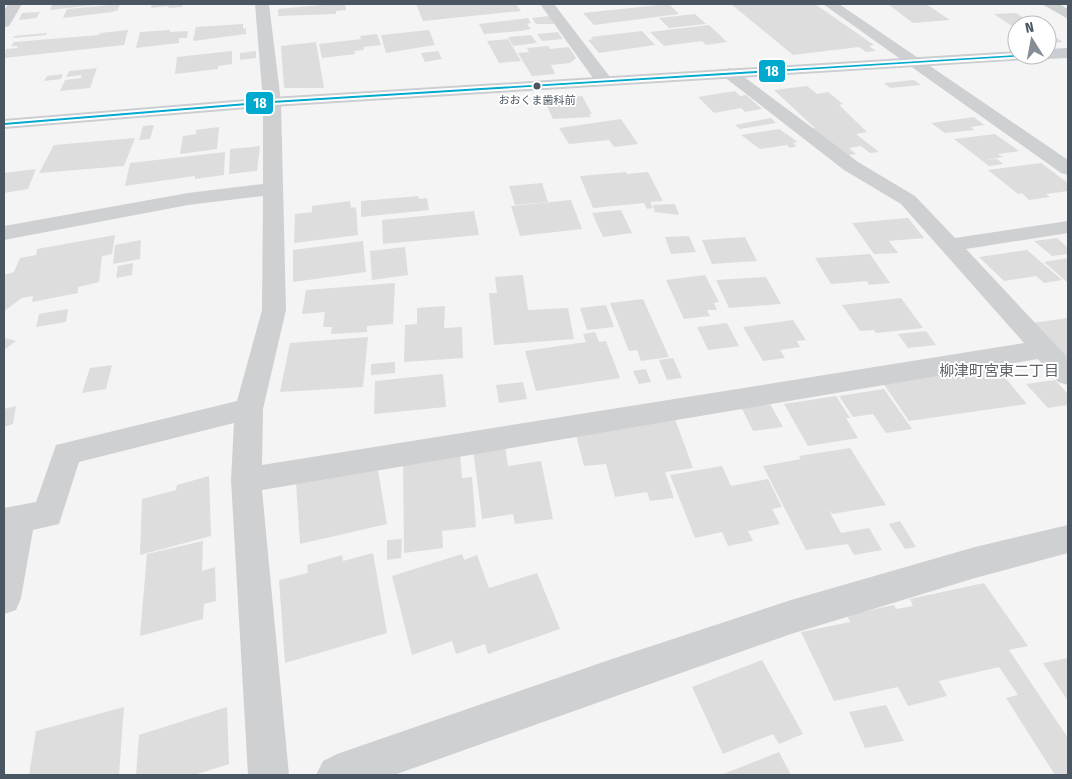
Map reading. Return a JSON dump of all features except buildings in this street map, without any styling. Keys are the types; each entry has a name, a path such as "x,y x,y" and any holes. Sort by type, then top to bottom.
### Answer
{"main road":[{"path":"4,124 272,102 1007,56"}],"street":[{"path":"4,23 15,4"},
{"path":"262,4 272,102 274,310 249,409 246,480 268,775"},
{"path":"547,4 604,80"},
{"path":"830,4 1068,169"},
{"path":"1050,4 1068,15"},
{"path":"729,73 851,166 908,200 1068,375"},
{"path":"4,233 188,199 274,189"},
{"path":"951,245 1068,227"},
{"path":"246,480 1043,349"},
{"path":"4,598 11,522 48,514 67,453 249,409"},
{"path":"337,775 761,627 979,560 1068,539"}],"transit line":[{"name":"18","path":"4,124 272,102 1007,56"}],"place":[{"name":"おおくま歯科前","path":"537,86"}],"district":[{"name":"柳津町宮東二丁目","path":"999,371"}]}
